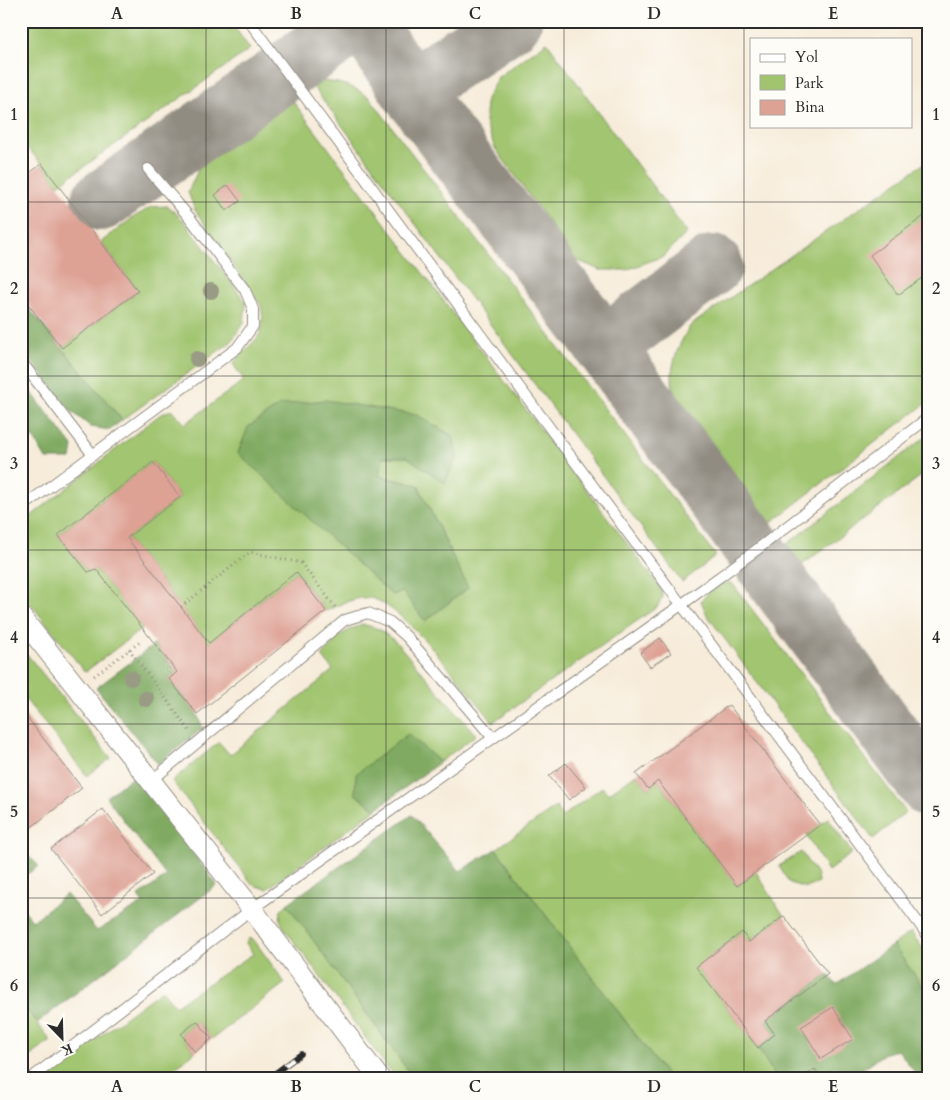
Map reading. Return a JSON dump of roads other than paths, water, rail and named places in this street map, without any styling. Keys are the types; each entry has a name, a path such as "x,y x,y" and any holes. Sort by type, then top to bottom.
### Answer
{"street":[{"path":"21,617 252,909 380,1079"}],"lane":[{"path":"249,21 929,937"},
{"path":"21,508 237,348 253,326 254,309 245,290 190,218 148,169"},
{"path":"21,361 93,455"},
{"path":"30,1079 252,909 763,545 929,417"},
{"path":"151,781 345,620 368,613 390,622 407,637 492,738"}],"railway":[{"path":"267,1079 301,1054"}]}
